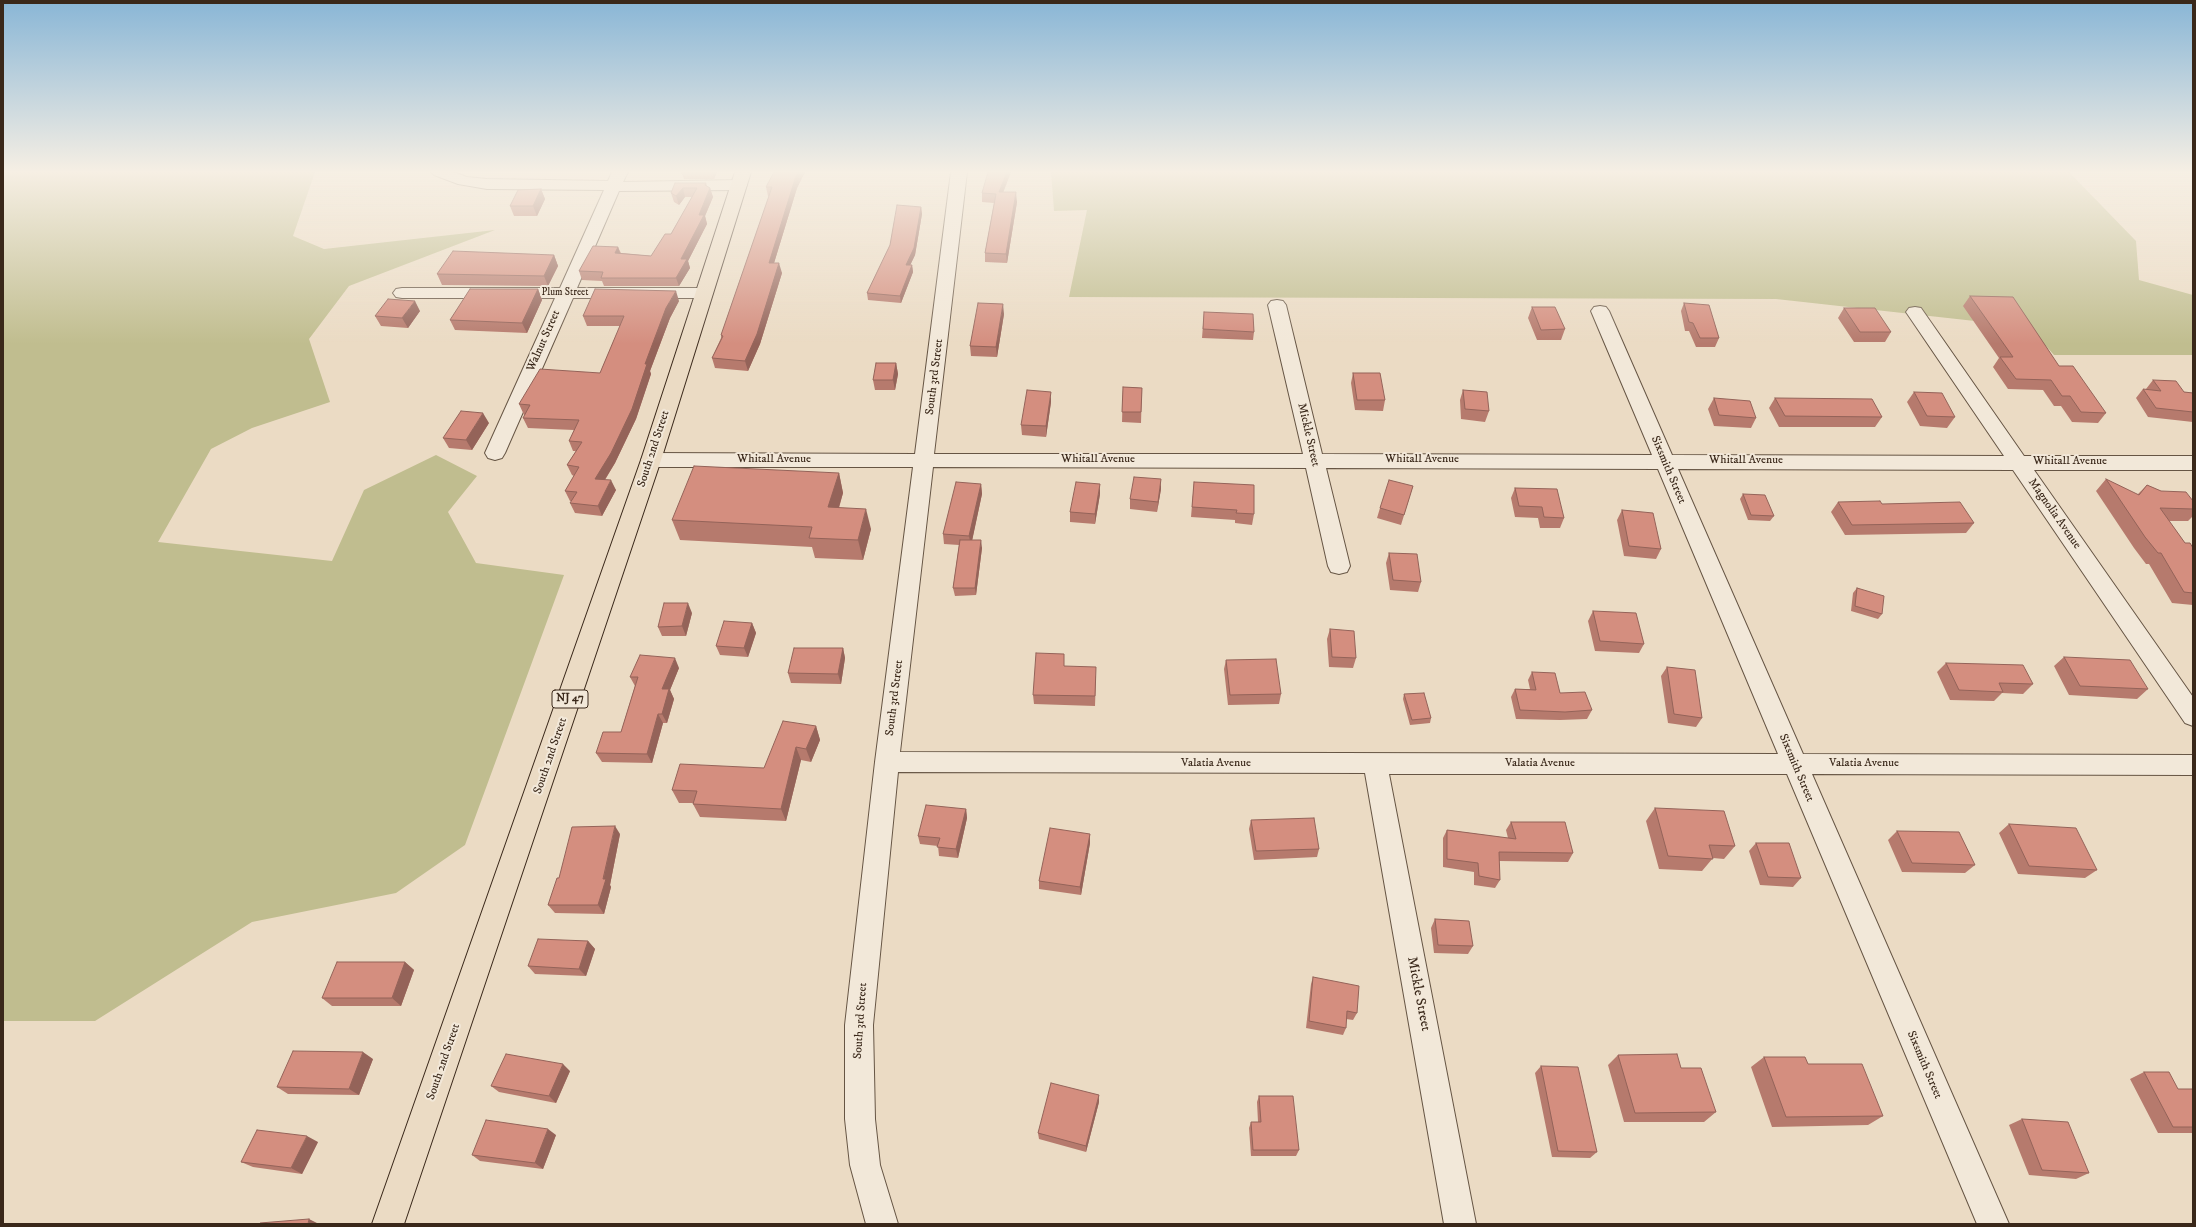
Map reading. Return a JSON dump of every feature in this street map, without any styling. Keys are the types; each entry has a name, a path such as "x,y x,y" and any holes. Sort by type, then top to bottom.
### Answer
{"main road":[{"name":"South 2nd Street","path":"388,1224 548,764 651,460 725,229"}],"street":[{"name":"Walnut Street","path":"495,453 594,229"},
{"name":"South 3rd Street","path":"882,1224 865,1164 860,1119 858,1075 859,1025 887,762 952,229"},
{"name":"Plum Street","path":"402,293 704,293"},
{"name":"Mickle Street","path":"1277,305 1339,566"},
{"name":"Sixsmith Street","path":"1600,311 1993,1224"},
{"name":"Magnolia Avenue","path":"1915,312 2193,716"},
{"name":"Whitall Avenue","path":"651,460 1314,460 2193,463"},
{"name":"Valatia Avenue","path":"887,762 2193,765"},
{"name":"Mickle Street","path":"1375,764 1460,1224"}],"shaded area":[{"path":"3,229 295,229 293,236 324,249 495,230 349,286 309,339 330,402 252,428 211,449 158,542 332,561 364,490 436,455 477,476 448,512 476,563 564,575 465,845 396,893 252,922 95,1021 3,1021"},
{"path":"1083,229 2125,229 2136,241 2139,280 2193,295 2193,355 2054,355 2029,327 1776,299 1069,297"}],"building":[{"path":"674,229 697,229 681,259 687,259 676,278 601,278 603,272 579,271 593,246 618,247 615,253 651,256 665,234 671,234"},
{"path":"757,229 779,229 769,263 779,263 757,334 745,361 712,358 723,336 721,335"},
{"path":"893,229 917,229 914,248 906,265 912,265 900,296 867,293 890,245"},
{"path":"989,229 1010,229 1006,254 985,253"},
{"path":"453,251 554,255 544,276 437,274"},
{"path":"470,289 538,289 522,323 450,320"},
{"path":"595,289 676,291 666,308 645,364 647,364 632,409 611,453 595,479 611,480 598,506 570,503 577,492 565,491 579,467 567,465 582,442 569,441 579,420 523,418 530,405 519,404 540,369 600,373 624,316 583,316"},
{"path":"1970,296 2013,297 2059,366 2073,366 2106,413 2081,412 2070,396 2062,396 2051,380 2016,379 2000,357 2013,357"},
{"path":"388,299 415,301 402,318 375,316"},
{"path":"978,303 1003,304 996,347 970,346"},
{"path":"1684,303 1709,305 1719,338 1700,338 1693,323 1689,322"},
{"path":"1532,307 1555,307 1565,329 1541,330"},
{"path":"1844,308 1875,308 1891,332 1860,332"},
{"path":"1204,312 1253,314 1254,332 1203,329"},
{"path":"876,363 896,363 893,380 873,380"},
{"path":"1353,373 1380,373 1385,400 1357,400"},
{"path":"2153,380 2176,381 2184,392 2193,393 2193,412 2156,408 2143,389 2161,391"},
{"path":"1123,387 1142,388 1141,412 1122,412"},
{"path":"1027,390 1051,392 1046,426 1021,425"},
{"path":"1463,390 1487,392 1489,411 1465,409"},
{"path":"1914,392 1942,393 1955,417 1927,416"},
{"path":"1714,398 1750,401 1756,418 1719,415"},
{"path":"1775,398 1872,399 1882,417 1785,416"},
{"path":"461,411 483,413 466,440 443,438"},
{"path":"694,466 839,473 828,507 866,509 858,540 809,538 812,527 672,520"},
{"path":"1134,477 1161,479 1158,502 1130,499"},
{"path":"2106,479 2139,495 2147,485 2161,491 2186,492 2193,501 2193,509 2160,508 2185,543 2190,543 2193,548 2193,593 2184,592 2161,553 2158,553 2145,537"},
{"path":"1389,480 1413,486 1404,515 1380,508"},
{"path":"956,482 981,484 969,536 943,534"},
{"path":"1076,482 1100,484 1095,514 1070,512"},
{"path":"1194,482 1254,485 1254,514 1236,513 1237,510 1192,507"},
{"path":"1515,488 1557,489 1564,518 1544,517 1542,507 1519,506"},
{"path":"1743,494 1765,495 1774,516 1751,515"},
{"path":"1880,501 1882,504 1960,502 1974,523 1852,525 1838,502"},
{"path":"1622,510 1653,513 1661,549 1629,546"},
{"path":"960,540 981,540 975,588 953,588"},
{"path":"1389,553 1417,554 1421,582 1393,580"},
{"path":"1857,588 1884,596 1882,614 1855,606"},
{"path":"664,603 688,603 682,626 658,627"},
{"path":"1593,611 1636,613 1644,644 1600,641"},
{"path":"724,621 752,623 744,648 716,646"},
{"path":"1330,629 1354,631 1356,658 1332,657"},
{"path":"794,648 843,648 838,674 788,673"},
{"path":"1036,653 1064,654 1064,666 1096,667 1095,696 1033,695"},
{"path":"640,655 675,658 662,689 669,689 662,714 658,714 647,754 596,753 603,732 621,732 638,677 630,677"},
{"path":"2064,657 2130,660 2148,689 2080,686"},
{"path":"1276,659 1281,694 1230,695 1226,660"},
{"path":"1946,663 2023,665 2033,684 1999,683 2003,692 1959,690"},
{"path":"1667,667 1695,670 1702,718 1674,714"},
{"path":"1532,672 1555,673 1560,693 1585,692 1592,710 1565,712 1520,710 1515,689 1536,690"},
{"path":"1424,693 1431,718 1412,720 1404,694"},
{"path":"783,721 816,726 806,749 796,747 781,809 693,804 697,791 672,790 680,764 764,768"},
{"path":"926,805 966,809 956,849 937,847 940,838 918,836"},
{"path":"1655,808 1724,811 1735,846 1709,845 1713,859 1668,856"},
{"path":"1314,818 1319,849 1256,851 1251,820"},
{"path":"1511,822 1565,822 1573,853 1499,852 1500,880 1479,876 1478,863 1447,859 1447,830 1516,839"},
{"path":"2009,824 2076,828 2097,870 2029,866"},
{"path":"615,826 603,879 606,879 598,905 548,905 557,878 559,878 572,827"},
{"path":"1050,828 1090,834 1080,887 1039,881"},
{"path":"1897,831 1959,832 1975,865 1912,863"},
{"path":"1756,843 1789,843 1801,878 1768,877"},
{"path":"1435,919 1469,921 1473,946 1438,945"},
{"path":"538,939 588,941 579,969 528,966"},
{"path":"337,962 405,962 392,998 322,998"},
{"path":"1313,977 1359,986 1357,1013 1347,1011 1346,1028 1309,1021"},
{"path":"293,1051 363,1052 349,1089 277,1087"},
{"path":"506,1054 563,1064 549,1096 491,1086"},
{"path":"1677,1054 1681,1068 1701,1068 1716,1112 1635,1113 1618,1055"},
{"path":"1764,1057 1805,1057 1808,1064 1862,1064 1883,1116 1786,1117"},
{"path":"1541,1066 1578,1067 1597,1152 1558,1151"},
{"path":"2144,1072 2169,1072 2178,1089 2193,1089 2193,1127 2173,1127"},
{"path":"1051,1083 1099,1095 1086,1146 1038,1133"},
{"path":"1259,1096 1293,1096 1299,1150 1253,1150 1251,1122 1261,1122"},
{"path":"2022,1119 2068,1122 2089,1173 2042,1170"},
{"path":"486,1120 548,1129 535,1163 472,1155"},
{"path":"257,1130 307,1136 291,1168 241,1162"},
{"path":"309,1219 308,1224 260,1224 260,1223"}]}
